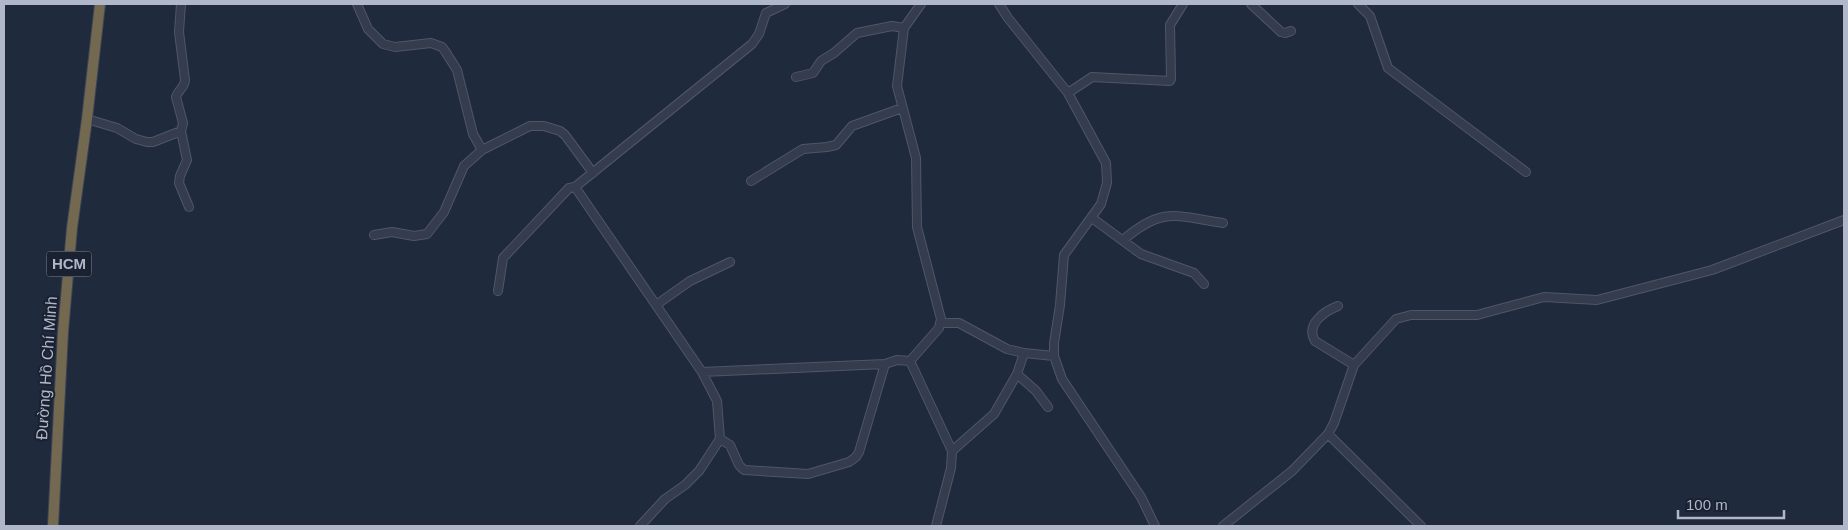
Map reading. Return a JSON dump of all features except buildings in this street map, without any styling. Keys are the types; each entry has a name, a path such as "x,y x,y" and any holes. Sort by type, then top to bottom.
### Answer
{"highway":[{"name":"Đường Hồ Chí Minh","path":"53,526 63,332 72,228 100,4"}],"street":[{"path":"181,4 179,32 185,84 176,97 183,123 181,131 187,160 179,183 190,207"},
{"path":"357,4 368,29 384,44 395,47 431,43 442,47 457,70 473,134 482,150"},
{"path":"498,290 503,258 569,188 575,187 752,44 759,34 766,13 784,4"},
{"path":"910,361 940,324 940,314 917,226 916,158 898,93 897,80 904,28 922,4"},
{"path":"998,4 1068,93 1106,163 1105,191 1100,204 1092,218 1064,255 1054,356 1062,379 1141,497 1155,526"},
{"path":"1068,93 1092,77 1170,81 1172,79 1170,25 1183,4"},
{"path":"1251,4 1281,32 1291,31"},
{"path":"1358,4 1370,16 1388,68 1526,172"},
{"path":"796,77 813,73 822,61 857,33 892,26 904,28"},
{"path":"751,181 803,149 836,145 852,126 902,108"},
{"path":"87,119 117,128 136,139 147,142 153,142 181,131"},
{"path":"374,234 392,232 414,236 427,234 444,212 464,166 482,150 530,126 544,126 560,131 593,172"},
{"path":"575,187 702,372 717,401 720,439 699,470 685,485 665,499 640,526"},
{"path":"1122,240 1142,226 1162,216 1170,215 1223,223"},
{"path":"1092,218 1147,257 1194,273 1204,284"},
{"path":"1223,526 1292,471 1328,434 1334,423 1354,365 1391,323 1401,316 1477,315 1544,297 1588,301 1597,300 1712,270 1844,220"},
{"path":"656,305 690,281 730,262"},
{"path":"1338,306 1321,314 1314,325 1313,337 1315,341 1354,365"},
{"path":"940,324 959,322 998,346 1024,353 1054,356"},
{"path":"952,451 994,414 1017,374 1024,353"},
{"path":"702,372 885,364 897,360 910,361"},
{"path":"910,361 952,451 951,468 936,526"},
{"path":"720,439 730,445 739,465 744,470 808,474 849,462 859,452 885,364"},
{"path":"1017,374 1036,391 1048,407"},
{"path":"1328,434 1421,526"}]}
